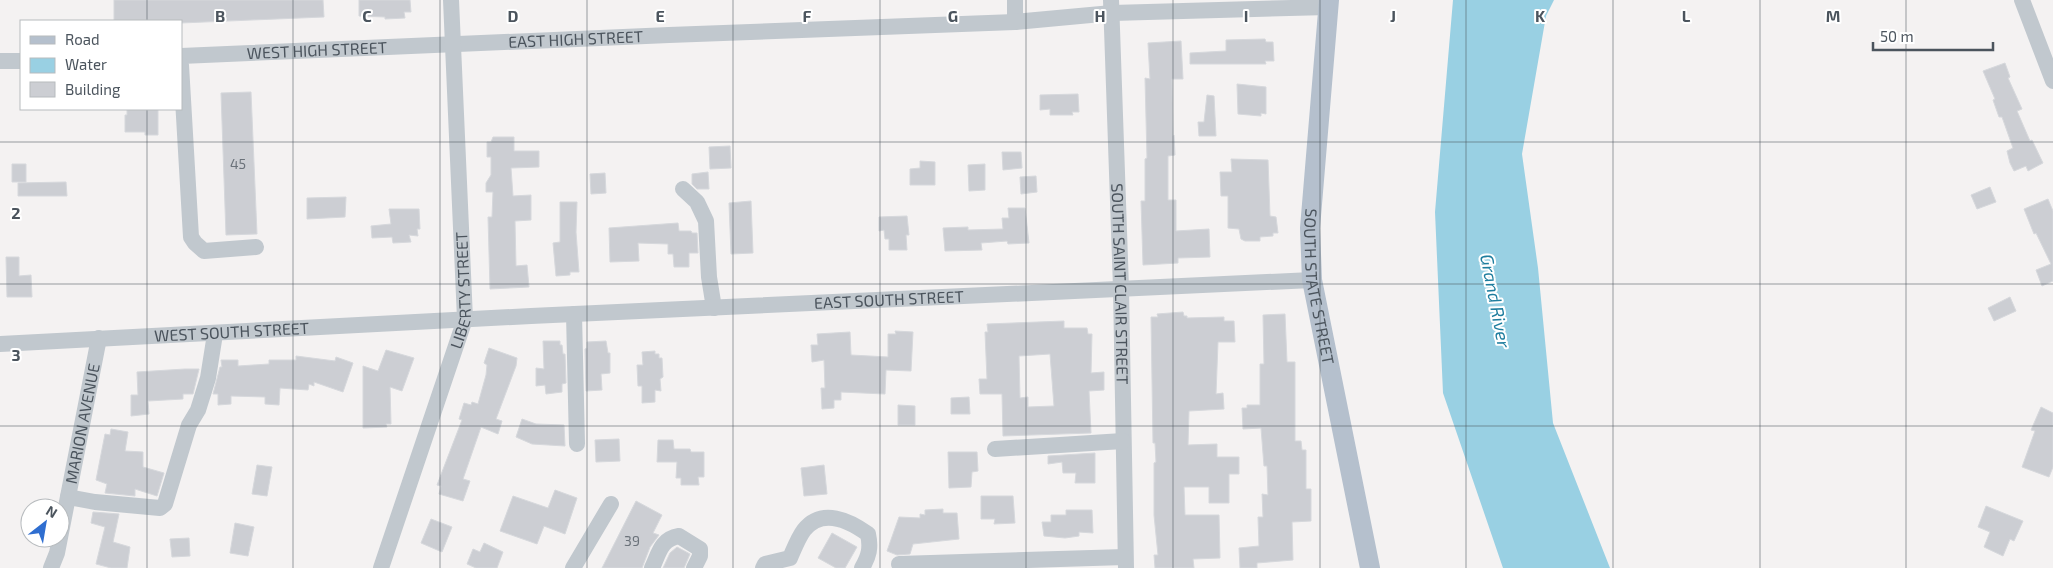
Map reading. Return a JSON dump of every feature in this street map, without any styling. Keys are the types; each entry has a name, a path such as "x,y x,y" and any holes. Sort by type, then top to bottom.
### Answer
{"main road":[{"name":"SOUTH STATE STREET","path":"1328,4 1310,228 1312,280 1370,568"}],"street":[{"name":"LIBERTY STREET","path":"381,568 465,319 451,0"},
{"path":"1015,0 1016,22"},
{"path":"2022,0 2053,81"},
{"name":"EAST HIGH STREET","path":"453,44 1016,22 1111,7 1328,4"},
{"name":"SOUTH SAINT CLAIR STREET","path":"1111,7 1121,288 1126,563"},
{"name":"WEST HIGH STREET","path":"182,56 453,44"},
{"path":"0,61 20,60"},
{"path":"182,82 191,237 204,251 256,247"},
{"path":"682,189 696,202 706,221 709,277 714,308"},
{"name":"EAST SOUTH STREET","path":"465,319 1312,280"},
{"path":"574,314 577,444"},
{"name":"WEST SOUTH STREET","path":"0,344 215,334 465,319"},
{"path":"68,497 95,502 160,508 165,504 189,425 198,410 208,378 215,334"},
{"name":"MARION AVENUE","path":"51,568 57,553 98,338"},
{"path":"995,449 1123,441"},
{"path":"572,568 612,504"},
{"path":"762,568 764,564 790,558 805,529 817,521 832,517 845,520 868,534 871,545 868,558 862,568"},
{"path":"652,568 665,542 670,538 679,536 700,549 700,556 694,568"},
{"path":"899,564 1126,563"}],"water":[{"name":"Grand River","path":"1453,0 1554,0 1546,16 1522,154 1538,268 1553,423 1610,568 1503,568 1443,393 1435,212"}],"building":[{"path":"114,0 323,0 324,17 182,23 182,20 114,20"},
{"path":"359,0 410,0 411,12 404,12 405,18 385,19 385,17 359,16"},
{"path":"1265,39 1266,42 1273,42 1274,61 1265,61 1266,64 1190,64 1190,53 1226,51 1226,40"},
{"path":"1181,41 1183,79 1172,79 1175,155 1168,156 1168,200 1176,200 1176,231 1209,229 1210,257 1178,258 1178,263 1143,265 1141,201 1145,201 1145,159 1147,158 1145,78 1150,79 1148,43"},
{"path":"2005,63 2010,77 2008,78 2022,109 2017,111 2030,141 2032,140 2043,163 2028,171 2026,166 2014,171 2010,163 2007,151 2013,148 2002,117 1999,117 1993,100 1995,99 1983,71"},
{"path":"1237,84 1266,87 1266,114 1261,113 1261,116 1238,114"},
{"path":"251,92 257,234 226,235 221,93"},
{"path":"1078,94 1079,112 1072,112 1073,115 1050,115 1050,109 1040,110 1040,95"},
{"path":"1207,95 1214,96 1216,136 1199,136 1198,122 1204,122"},
{"path":"127,110 158,110 158,135 145,135 145,132 125,132 125,115 127,115"},
{"path":"493,137 514,137 514,151 539,151 539,167 511,168 513,196 531,195 531,220 515,221 516,266 527,265 529,287 490,289 488,217 492,217 493,192 486,192 486,183 491,175 491,157 487,157 487,142 491,142"},
{"path":"730,146 731,168 710,169 709,147"},
{"path":"1002,152 1021,152 1022,168 1003,170"},
{"path":"1231,159 1268,160 1270,216 1276,217 1278,233 1273,233 1273,236 1260,237 1260,241 1245,241 1241,239 1239,229 1228,228 1228,196 1221,196 1220,172 1232,172"},
{"path":"920,161 935,162 935,185 910,185 910,169 920,168"},
{"path":"12,164 26,164 26,182 12,182"},
{"path":"985,164 985,190 969,191 968,165"},
{"path":"708,172 709,189 697,189 692,184 692,174"},
{"path":"605,173 606,193 591,194 590,174"},
{"path":"1036,176 1037,192 1021,194 1020,177"},
{"path":"66,182 67,196 18,196 18,183"},
{"path":"1990,187 1996,202 1977,209 1971,195"},
{"path":"346,197 345,217 307,219 307,198"},
{"path":"2048,199 2053,211 2053,281 2042,286 2036,270 2051,264 2036,233 2034,234 2024,209"},
{"path":"751,201 753,253 731,254 729,203"},
{"path":"560,202 577,202 576,232 579,272 570,272 570,275 556,276 553,243 560,242"},
{"path":"1008,208 1025,208 1029,243 1008,244 1007,241 981,243 982,250 945,251 943,228 968,227 968,230 1003,229 1002,218 1009,218"},
{"path":"389,209 419,209 420,229 417,229 418,236 409,235 411,242 393,243 392,237 372,238 371,226 391,224"},
{"path":"907,216 909,235 906,235 907,250 889,250 889,239 885,239 884,230 879,231 879,217"},
{"path":"678,223 679,231 697,233 698,253 689,253 689,267 674,267 673,254 668,254 668,244 638,243 639,261 610,262 609,228"},
{"path":"6,257 19,257 19,276 31,275 32,297 7,297"},
{"path":"2010,297 2016,311 1994,321 1988,308"},
{"path":"1183,312 1187,318 1224,317 1224,321 1234,321 1235,342 1218,342 1216,394 1223,393 1224,409 1189,411 1188,445 1217,444 1217,457 1239,457 1239,474 1229,474 1229,503 1209,503 1209,487 1184,487 1185,515 1219,515 1220,558 1193,559 1194,568 1155,568 1154,555 1158,555 1154,515 1154,463 1156,462 1155,443 1153,443 1151,317 1158,317 1157,314"},
{"path":"1285,314 1287,362 1295,362 1295,441 1301,441 1302,450 1306,450 1306,489 1311,489 1311,521 1292,522 1293,560 1257,563 1257,568 1240,568 1239,548 1259,546 1258,517 1263,517 1262,494 1268,495 1267,466 1264,466 1261,428 1243,429 1242,408 1247,408 1247,405 1260,405 1260,364 1264,364 1263,315"},
{"path":"1064,321 1064,328 1087,328 1088,334 1092,334 1091,373 1104,372 1104,390 1089,391 1091,433 1003,436 1002,394 980,394 979,379 987,379 985,332 988,332 987,324","holes":["1050,354 1054,406 1028,407 1028,397 1020,398 1019,356"]},
{"path":"895,331 913,332 911,371 886,370 885,394 841,392 841,400 834,400 834,408 822,409 821,388 825,388 824,360 812,362 811,345 818,345 817,334 850,332 851,355 888,357 888,334 896,334"},
{"path":"543,341 560,341 560,345 562,345 563,354 565,354 566,383 562,384 562,392 546,394 545,385 536,386 536,368 544,369"},
{"path":"606,341 608,353 610,353 610,373 601,374 602,390 586,391 585,349 587,348 587,342"},
{"path":"489,348 517,358 516,366 496,419 502,421 498,434 481,427 463,479 470,481 463,501 439,494 441,486 437,485 462,420 459,419 464,403 471,405 472,402 478,404 486,375 487,365 484,363"},
{"path":"386,350 414,358 402,391 390,387 391,424 386,424 387,427 363,428 363,366 378,371"},
{"path":"655,351 655,354 659,354 659,358 662,358 663,377 660,379 661,391 655,390 655,402 642,403 642,386 638,386 637,365 643,365 642,352"},
{"path":"296,356 335,361 336,357 353,363 343,392 314,382 314,386 309,384 308,390 280,388 279,405 265,404 265,397 231,396 231,404 218,405 218,394 213,394 220,367 222,367 221,360 238,360 238,366 269,364 269,360 296,360"},
{"path":"199,369 193,394 183,394 183,399 148,401 149,414 131,416 131,395 138,395 137,372"},
{"path":"969,397 970,414 951,414 951,398"},
{"path":"898,405 915,406 915,425 898,425"},
{"path":"2041,407 2053,413 2053,467 2049,477 2022,467 2035,431 2031,430"},
{"path":"522,419 536,424 564,425 565,446 532,444 516,437"},
{"path":"111,429 128,432 125,451 143,452 143,467 164,473 157,496 135,489 135,496 105,493 107,484 96,480 105,434 110,435"},
{"path":"619,439 620,461 596,462 595,440"},
{"path":"658,440 673,440 674,449 690,449 691,452 704,452 704,477 698,477 699,485 681,485 681,478 676,478 677,462 657,462"},
{"path":"948,452 977,452 978,471 972,472 971,487 949,488"},
{"path":"1095,453 1095,483 1075,483 1076,473 1063,473 1062,462 1048,464 1048,456"},
{"path":"257,465 272,467 267,496 252,494"},
{"path":"824,465 827,494 804,496 801,468"},
{"path":"555,490 577,498 565,534 544,526 537,544 500,531 513,496 548,508"},
{"path":"981,496 1013,496 1015,523 994,524 995,519 981,519"},
{"path":"636,501 662,515 653,533 659,535 650,547 642,568 602,568"},
{"path":"1986,506 2023,521 2014,541 2010,539 2003,556 1984,547 1990,532 1978,527"},
{"path":"943,509 943,513 957,513 959,539 913,544 910,554 897,555 887,551 899,517 920,518 920,514 925,515 925,510"},
{"path":"1066,510 1092,510 1093,533 1079,532 1079,536 1065,538 1044,536 1042,522 1051,522 1051,515 1066,515"},
{"path":"93,512 119,514 113,542 130,547 127,568 111,568 96,564 105,527 91,523"},
{"path":"431,519 452,527 442,552 421,543"},
{"path":"235,523 254,527 248,556 230,553"},
{"path":"832,533 857,547 845,568 836,568 818,558"},
{"path":"189,538 190,556 172,557 170,539"},
{"path":"484,543 503,552 497,568 476,568 467,564 473,549 480,552"},
{"path":"677,547 690,554 684,568 663,568 670,553"}]}
